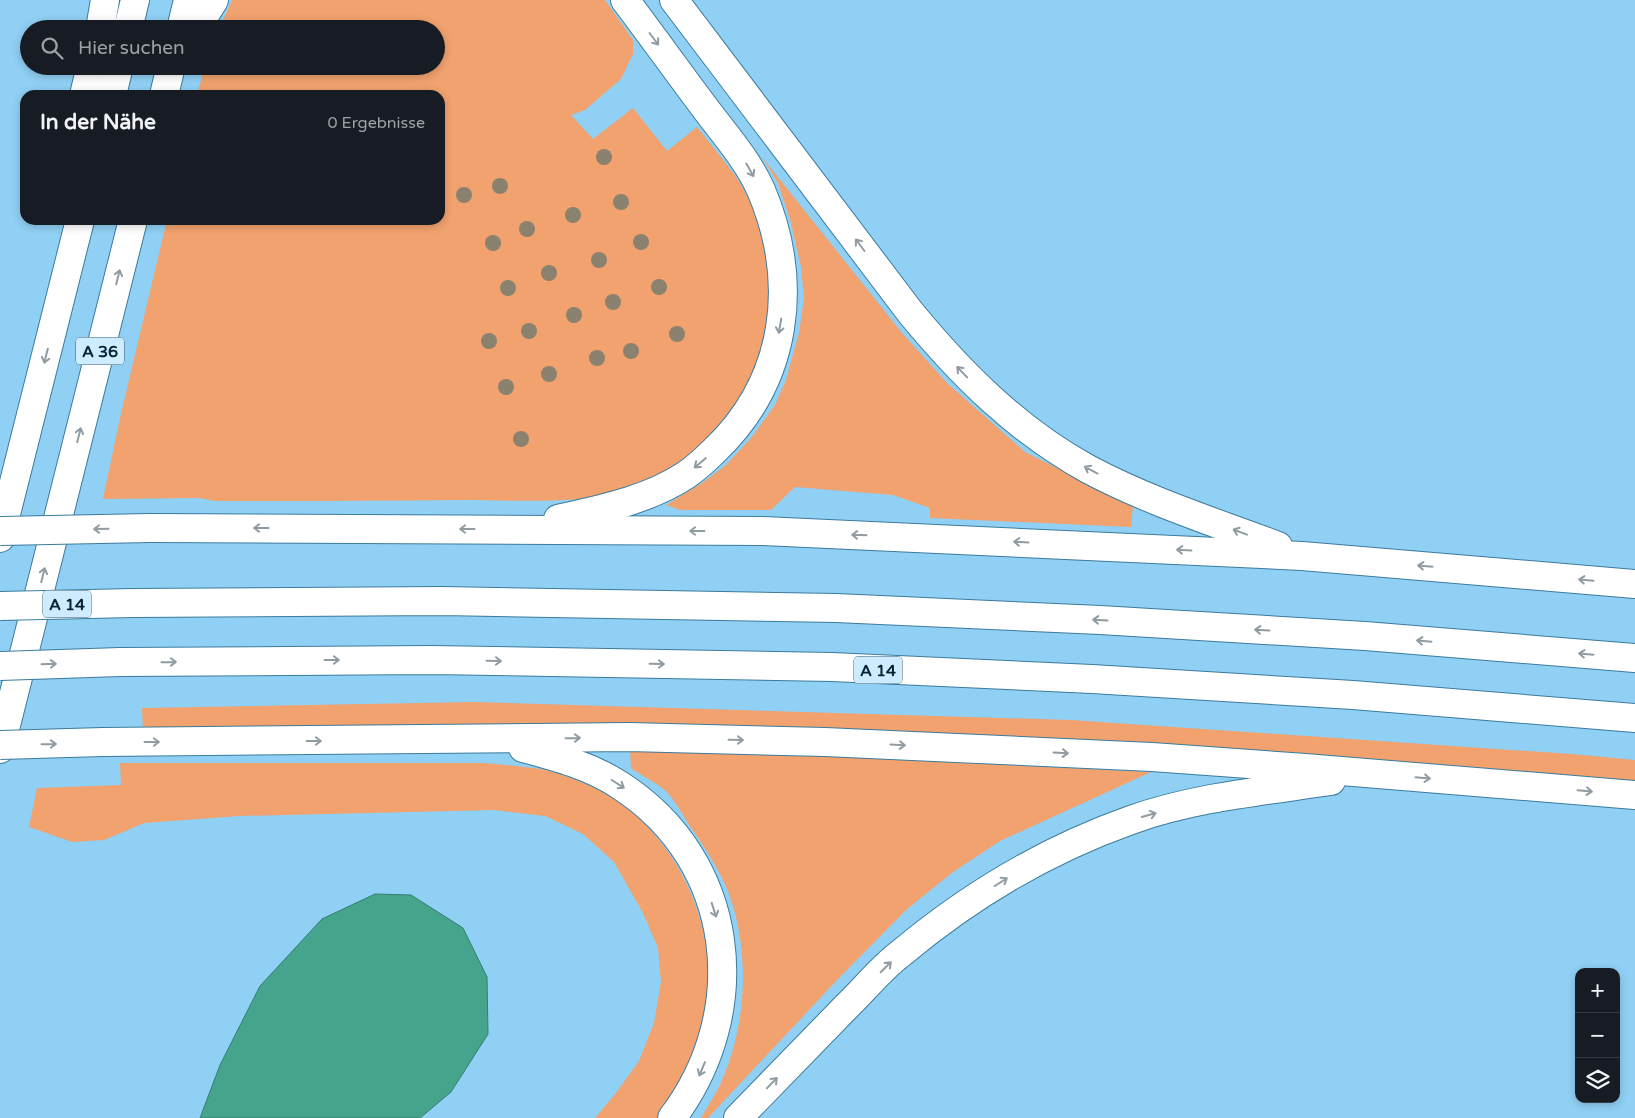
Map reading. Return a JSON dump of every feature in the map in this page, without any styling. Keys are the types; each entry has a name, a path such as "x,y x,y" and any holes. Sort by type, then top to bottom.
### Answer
{"highway":[{"path":"102,20 105,0"},
{"path":"130,20 135,0"},
{"path":"183,20 188,0"},
{"path":"202,20 214,0"},
{"path":"516,529 615,506 651,494 686,475 730,436 748,411 765,380 776,350 782,320 784,291 781,256 774,226 760,189 744,160 625,0"},
{"path":"674,0 910,312 942,351 994,402 1020,424 1058,450 1122,486 1302,556"},
{"path":"85,90 89,75"},
{"path":"113,90 117,75"},
{"path":"165,90 169,75"},
{"name":"A 36","path":"0,538 77,225"},
{"name":"A 36","path":"0,749 132,225"},
{"path":"0,532 150,528 763,531 1302,556 1635,584"},
{"name":"A 14","path":"0,606 133,602 442,601 836,608 1345,634 1635,658"},
{"name":"A 14","path":"0,666 120,662 432,660 832,668 1102,680 1333,694 1635,718"},
{"path":"0,745 103,742 490,740 629,737 834,742 1152,757 1635,795"},
{"path":"490,740 562,758 620,785 648,806 680,840 707,890 716,917 721,942 721,996 717,1023 710,1050 698,1078 672,1118"},
{"path":"738,1118 898,955 960,908 1032,863 1082,839 1160,811 1226,797 1374,774"}],"shaded area":[{"path":"232,0 605,0 633,40 633,54 621,79 585,110 571,115 593,139 633,108 667,151 697,127 734,174 746,194 756,215 763,237 770,283 766,329 754,375 735,411 693,452 663,475 641,486 598,497 529,501 103,499 120,418 166,225 445,225 445,90 198,90 203,75 445,75 445,20 223,20"},
{"path":"762,157 902,333 948,384 1025,452 1133,506 1131,527 930,518 930,508 893,495 795,487 771,510 680,510 666,505 702,483 726,465 752,437 775,405 786,380 799,333 804,298 801,267 791,223 778,183"},
{"path":"474,702 1071,720 1572,754 1635,760 1635,782 1569,775 1404,764 143,731 142,708"},
{"path":"630,750 802,755 1151,772 1000,841 953,872 906,910 838,979 708,1118 701,1118 718,1089 728,1064 740,1019 743,974 738,928 730,896 711,858 666,791 631,768"},
{"path":"120,763 485,763 541,769 588,785 620,803 648,827 671,856 689,889 702,924 708,961 709,998 700,1045 684,1078 659,1118 595,1118 639,1061 654,1023 661,982 658,948 643,913 614,862 583,834 545,816 494,810 239,816 144,823 104,840 72,842 29,827 37,788 121,785"},
{"path":"375,894 411,895 463,928 487,977 488,1034 451,1092 420,1118 200,1118 220,1065 260,986 322,919"}]}
